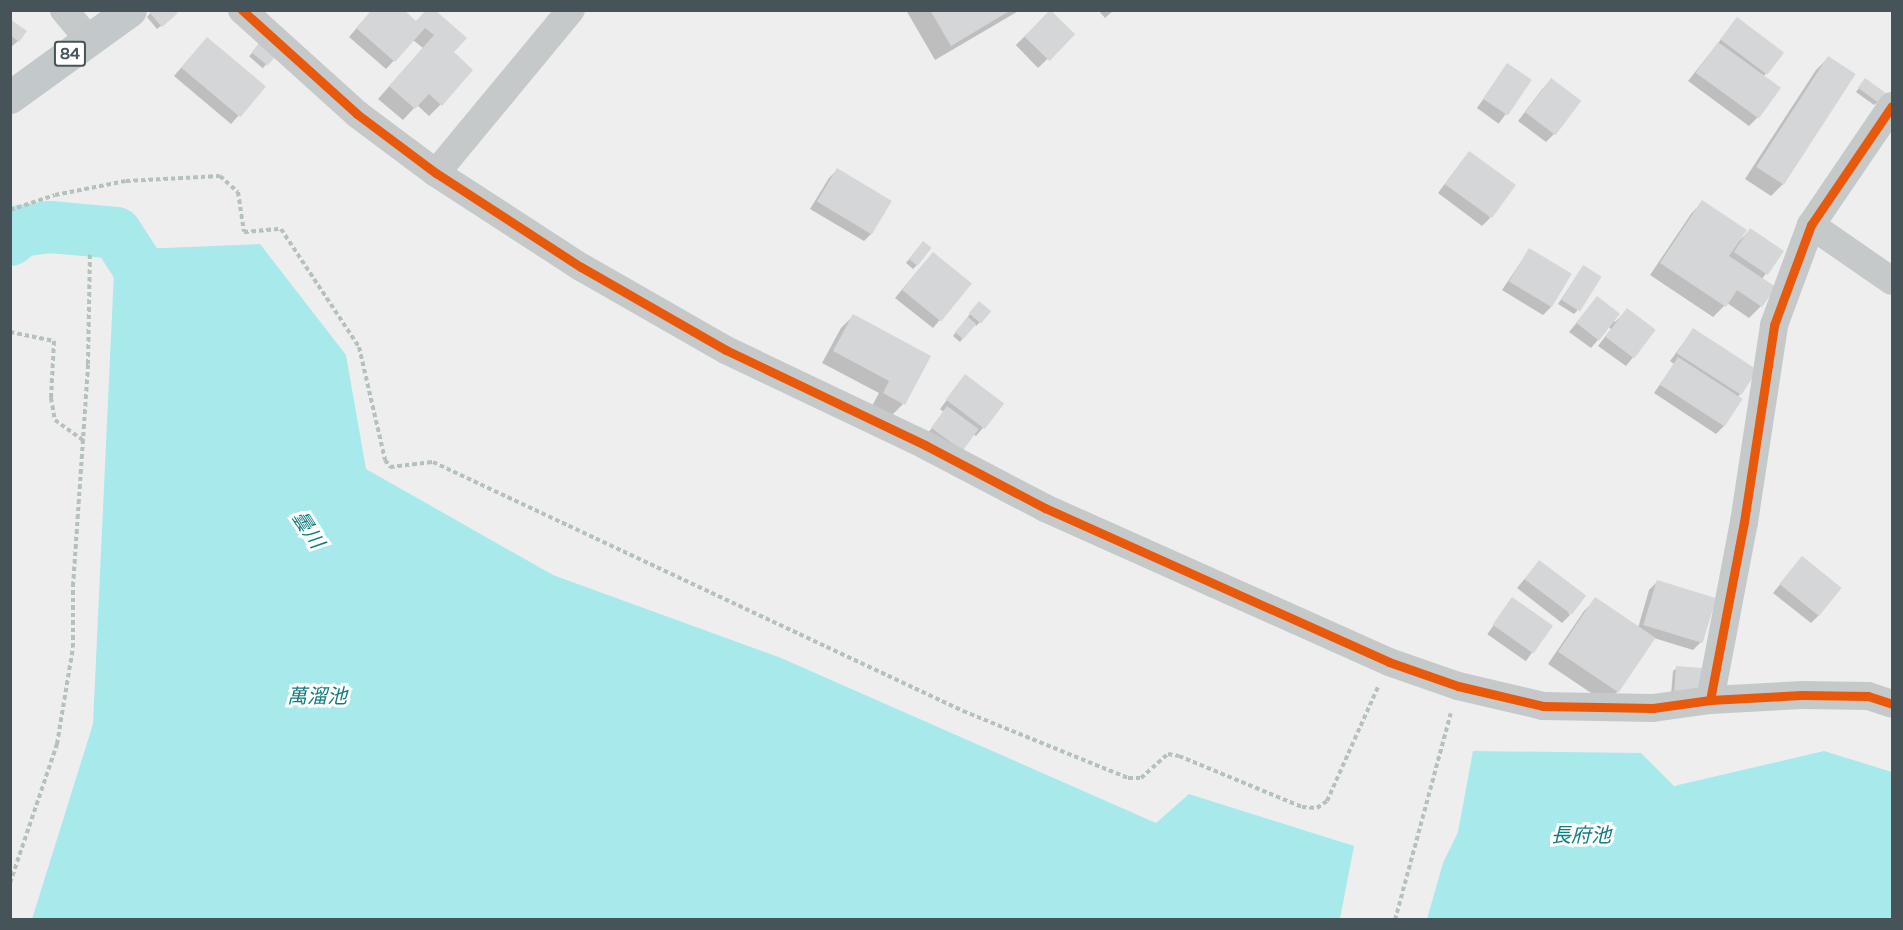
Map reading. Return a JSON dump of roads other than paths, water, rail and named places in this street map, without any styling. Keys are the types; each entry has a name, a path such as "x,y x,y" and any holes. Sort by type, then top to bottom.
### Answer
{"main road":[{"name":"84","path":"10,97 130,10"}],"street":[{"path":"64,10 89,40"},
{"path":"242,10 357,114 436,173 581,267 726,350 925,445 1045,508 1389,662 1458,686 1543,706 1653,708 1710,700 1868,696 1893,704"},
{"path":"436,173 571,10"},
{"path":"1710,700 1744,522 1774,325 1811,225 1893,106"},
{"path":"1811,225 1893,281"}],"water":[{"name":"萬溜池","path":"260,244 346,355 366,469 553,575 781,658 1156,823 1189,794 1354,846 1340,919 32,919 93,724 115,250"},
{"name":"長府池","path":"1473,751 1641,753 1674,786 1824,751 1892,772 1892,919 1427,919 1443,863 1458,832"}],"waterway":[{"name":"曇川","path":"10,240 21,231 50,227 116,233 166,310"}]}
